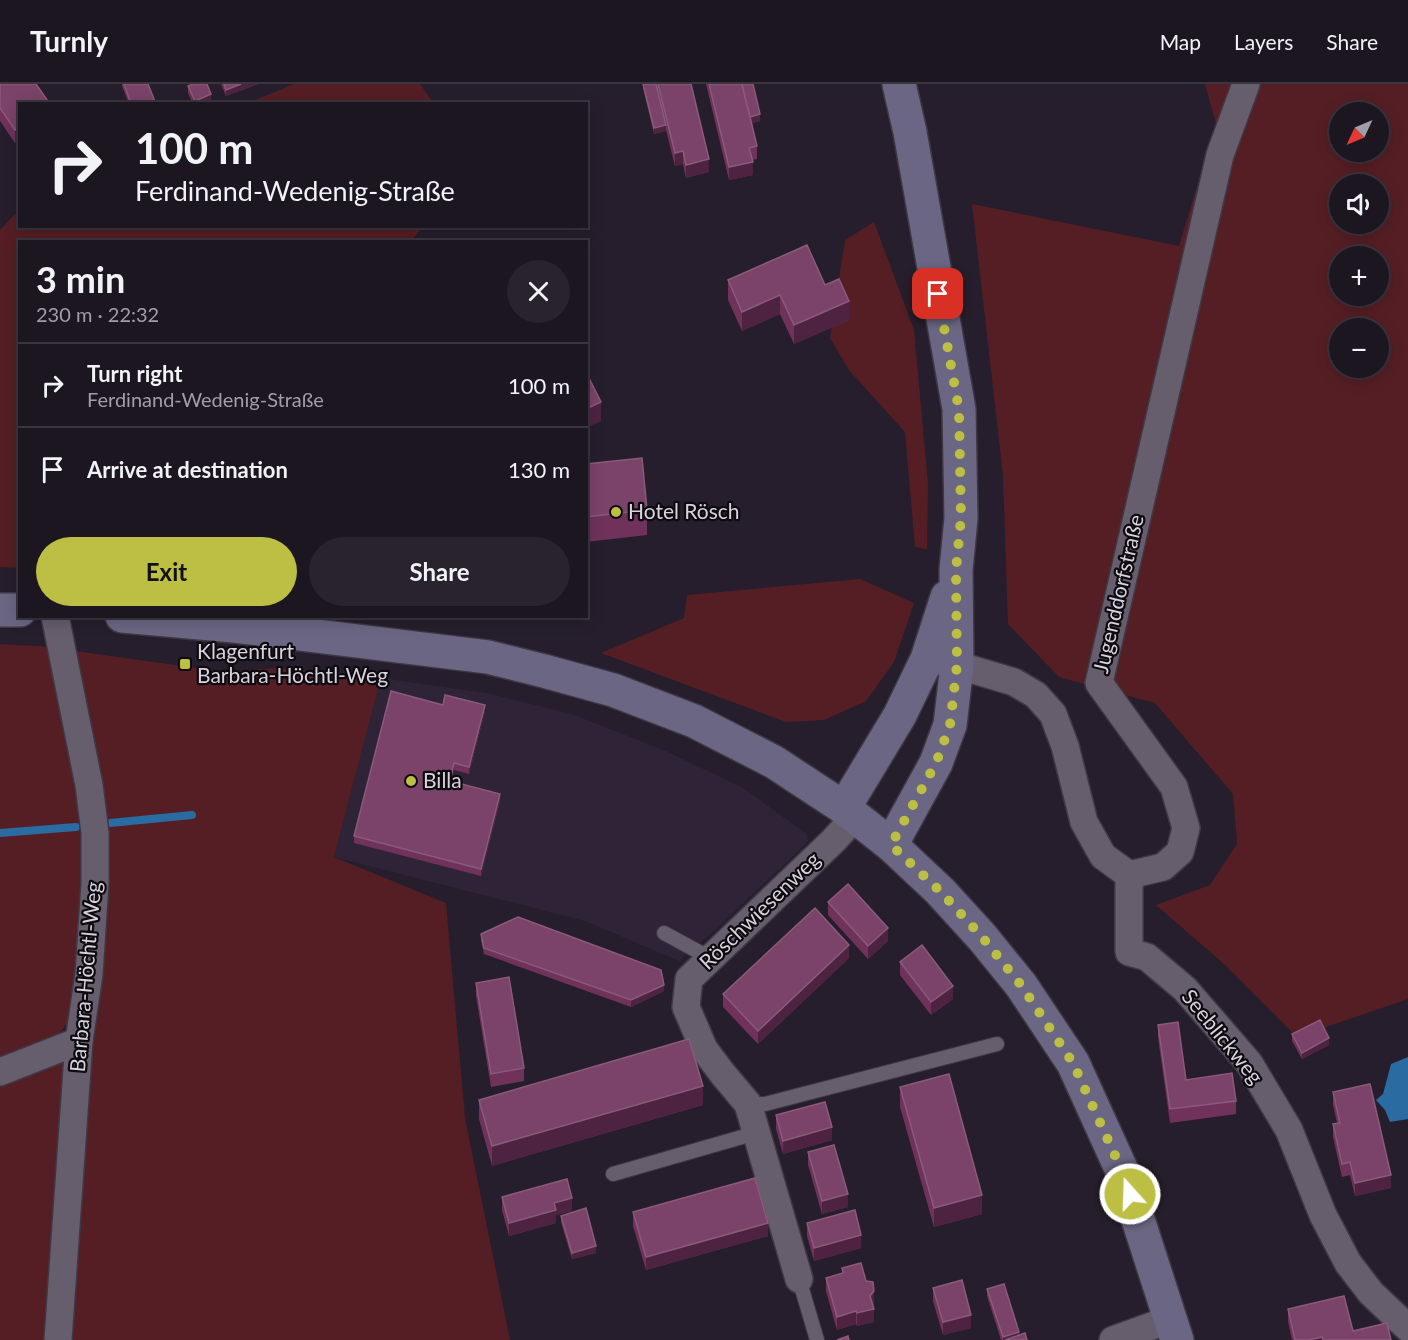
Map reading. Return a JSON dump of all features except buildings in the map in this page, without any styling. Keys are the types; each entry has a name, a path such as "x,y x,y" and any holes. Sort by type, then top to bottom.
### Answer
{"main road":[{"path":"891,845 936,763 950,725 942,662 956,570 961,518 959,410 910,132 899,84"},
{"path":"0,610 18,610"},
{"path":"144,618 234,626 488,657 544,671 613,690 694,722 774,762 850,812 891,845 940,891 982,937 1021,985 1073,1063 1123,1173 1174,1329"},
{"path":"850,812 900,715 942,662"}],"street":[{"name":"Jugenddorfstraße","path":"1129,876 1163,867 1180,852 1186,828 1174,787 1099,683 1220,155 1246,84"},
{"name":"Barbara-Höchtl-Weg","path":"55,618 89,785 94,832 95,883 88,974 79,1041 58,1340"},
{"path":"942,662 1014,682 1036,695 1053,714 1065,746 1084,822 1103,856 1129,876"},
{"name":"Röschwiesenweg","path":"799,1279 748,1104 704,1049 686,1007 689,979 833,841 850,812"},
{"name":"Seeblickweg","path":"1129,876 1129,952 1147,957 1185,989 1249,1063 1290,1130 1323,1215 1348,1263 1371,1293 1408,1328"},
{"path":"0,1072 79,1041"},
{"path":"1113,1340 1174,1329"}],"lane":[{"path":"664,933 710,958"},
{"path":"748,1104 765,1104 997,1044"},
{"path":"613,1174 756,1134"},
{"path":"799,1279 818,1340"}],"shaded area":[{"path":"294,84 420,84 432,101 432,102 250,102"},
{"path":"1205,84 1408,84 1408,999 1297,1037 1224,964 1156,905 1210,885 1237,844 1233,794 1155,703 1059,677 1008,624 1003,475 972,204 1179,246 1216,124"},
{"path":"18,213 18,228 422,228 412,240 18,240 18,568 0,567 0,230"},
{"path":"874,222 914,330 928,484 927,549 915,547 905,432 849,370 830,338 845,240"},
{"path":"860,579 914,603 894,662 866,701 824,720 786,722 601,653 684,618 687,595"},
{"path":"0,644 51,647 85,831 87,885 72,1017 55,1039 0,1062"},
{"path":"75,651 225,672 278,668 381,678 334,857 446,903 465,1118 510,1340 0,1340 0,1082 89,1046"},
{"path":"381,678 486,693 572,714 666,751 743,788 807,834 808,842 679,961 585,921 334,857"}],"water":[{"path":"1408,1057 1408,1119 1390,1122 1385,1110 1376,1100 1383,1094 1391,1064"}],"waterway":[{"path":"110,823 192,815"},
{"path":"0,833 76,827"}],"place":[{"name":"Hotel Rösch","path":"616,512"},
{"name":"Klagenfurt Barbara-Höchtl-Weg","path":"185,664"},
{"name":"Billa","path":"411,781"}],"route":[{"path":"938,294 959,410 961,518 956,570 957,665 950,725 936,763 891,845 940,891 1021,985 1073,1063 1123,1173 1130,1194"}]}
